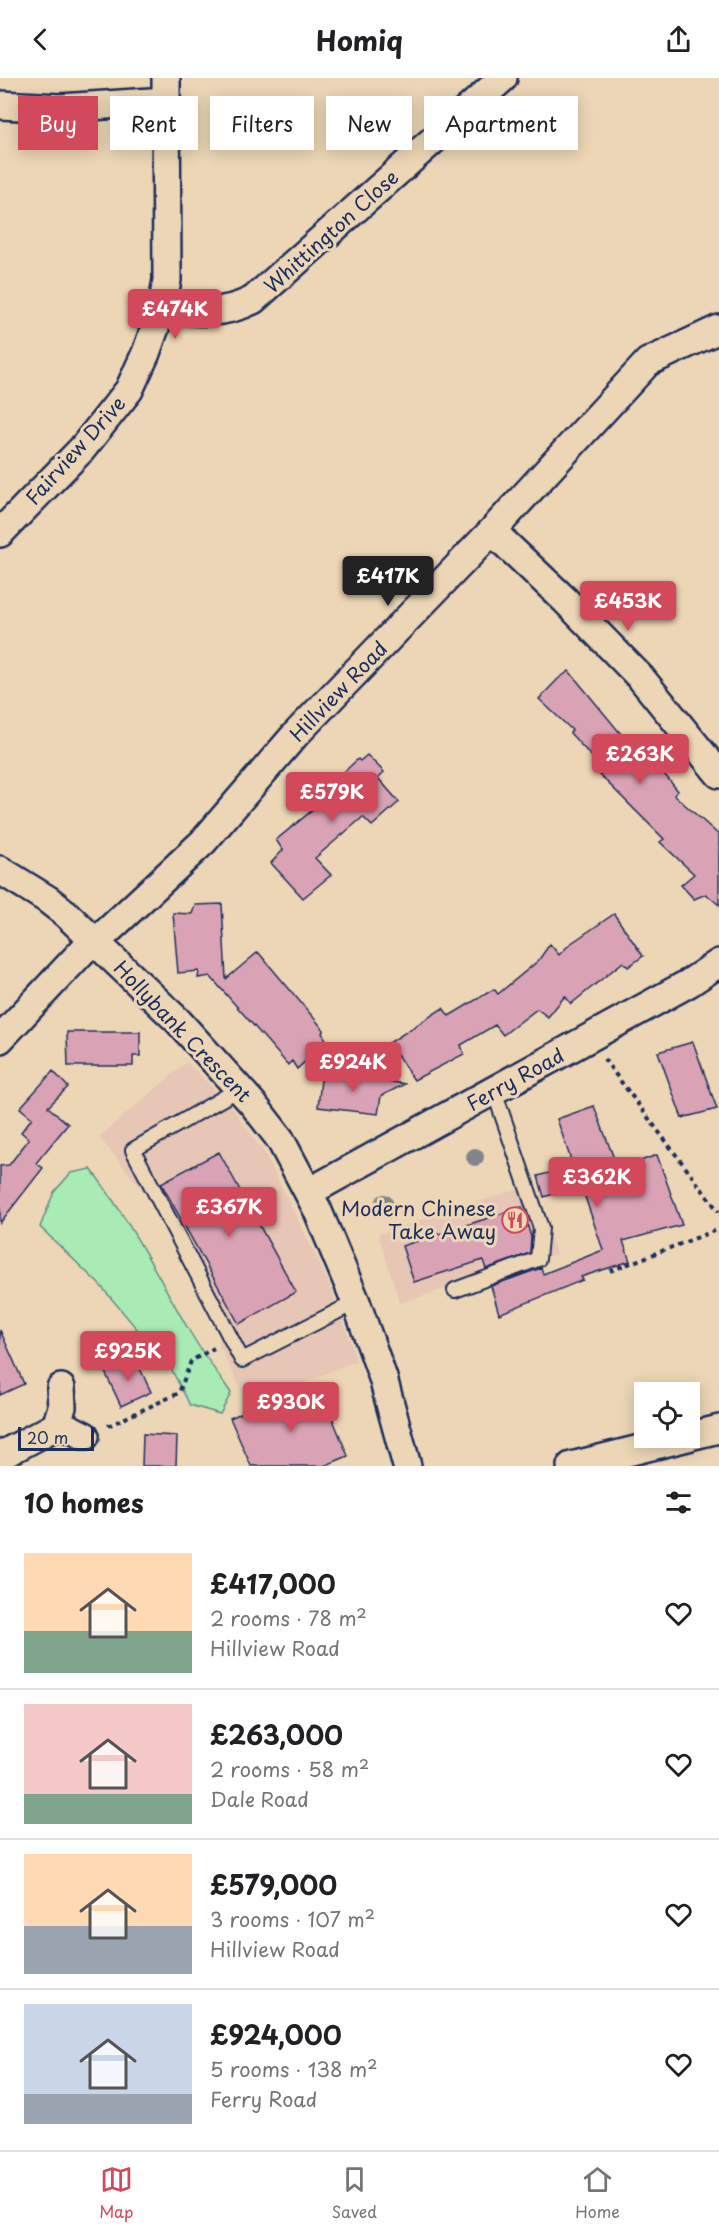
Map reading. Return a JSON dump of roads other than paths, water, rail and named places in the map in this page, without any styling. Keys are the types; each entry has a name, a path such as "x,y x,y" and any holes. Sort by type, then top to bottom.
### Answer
{"street":[{"name":"Whittington Close","path":"162,308 216,312 230,310 253,300 473,89 503,78"},
{"name":"Fairview Drive","path":"0,533 82,449 129,390 146,353 162,308 167,280 166,90"},
{"path":"0,105 60,108 166,90"},
{"name":"Hillview Road","path":"0,1039 95,941 203,842 295,735 492,531 648,362 719,329"},
{"path":"492,531 565,600 641,678 719,774"},
{"name":"Hollybank Crescent","path":"0,870 47,899 95,941 178,1021 253,1104 280,1139 309,1192 356,1302 383,1378 407,1466"},
{"name":"Ferry Road","path":"309,1192 328,1179 589,1039 689,983 719,963"},
{"path":"56,1426 62,1407 61,1388"},
{"path":"0,1456 56,1426 71,1429 85,1436"},
{"path":"700,1434 719,1429"},
{"path":"571,1466 644,1448"}],"lane":[{"path":"239,1089 133,1150 242,1360 356,1302"},
{"path":"455,1290 538,1259 541,1228 494,1091"}],"place":[{"name":"Modern Chinese Take Away","path":"515,1220"}]}
